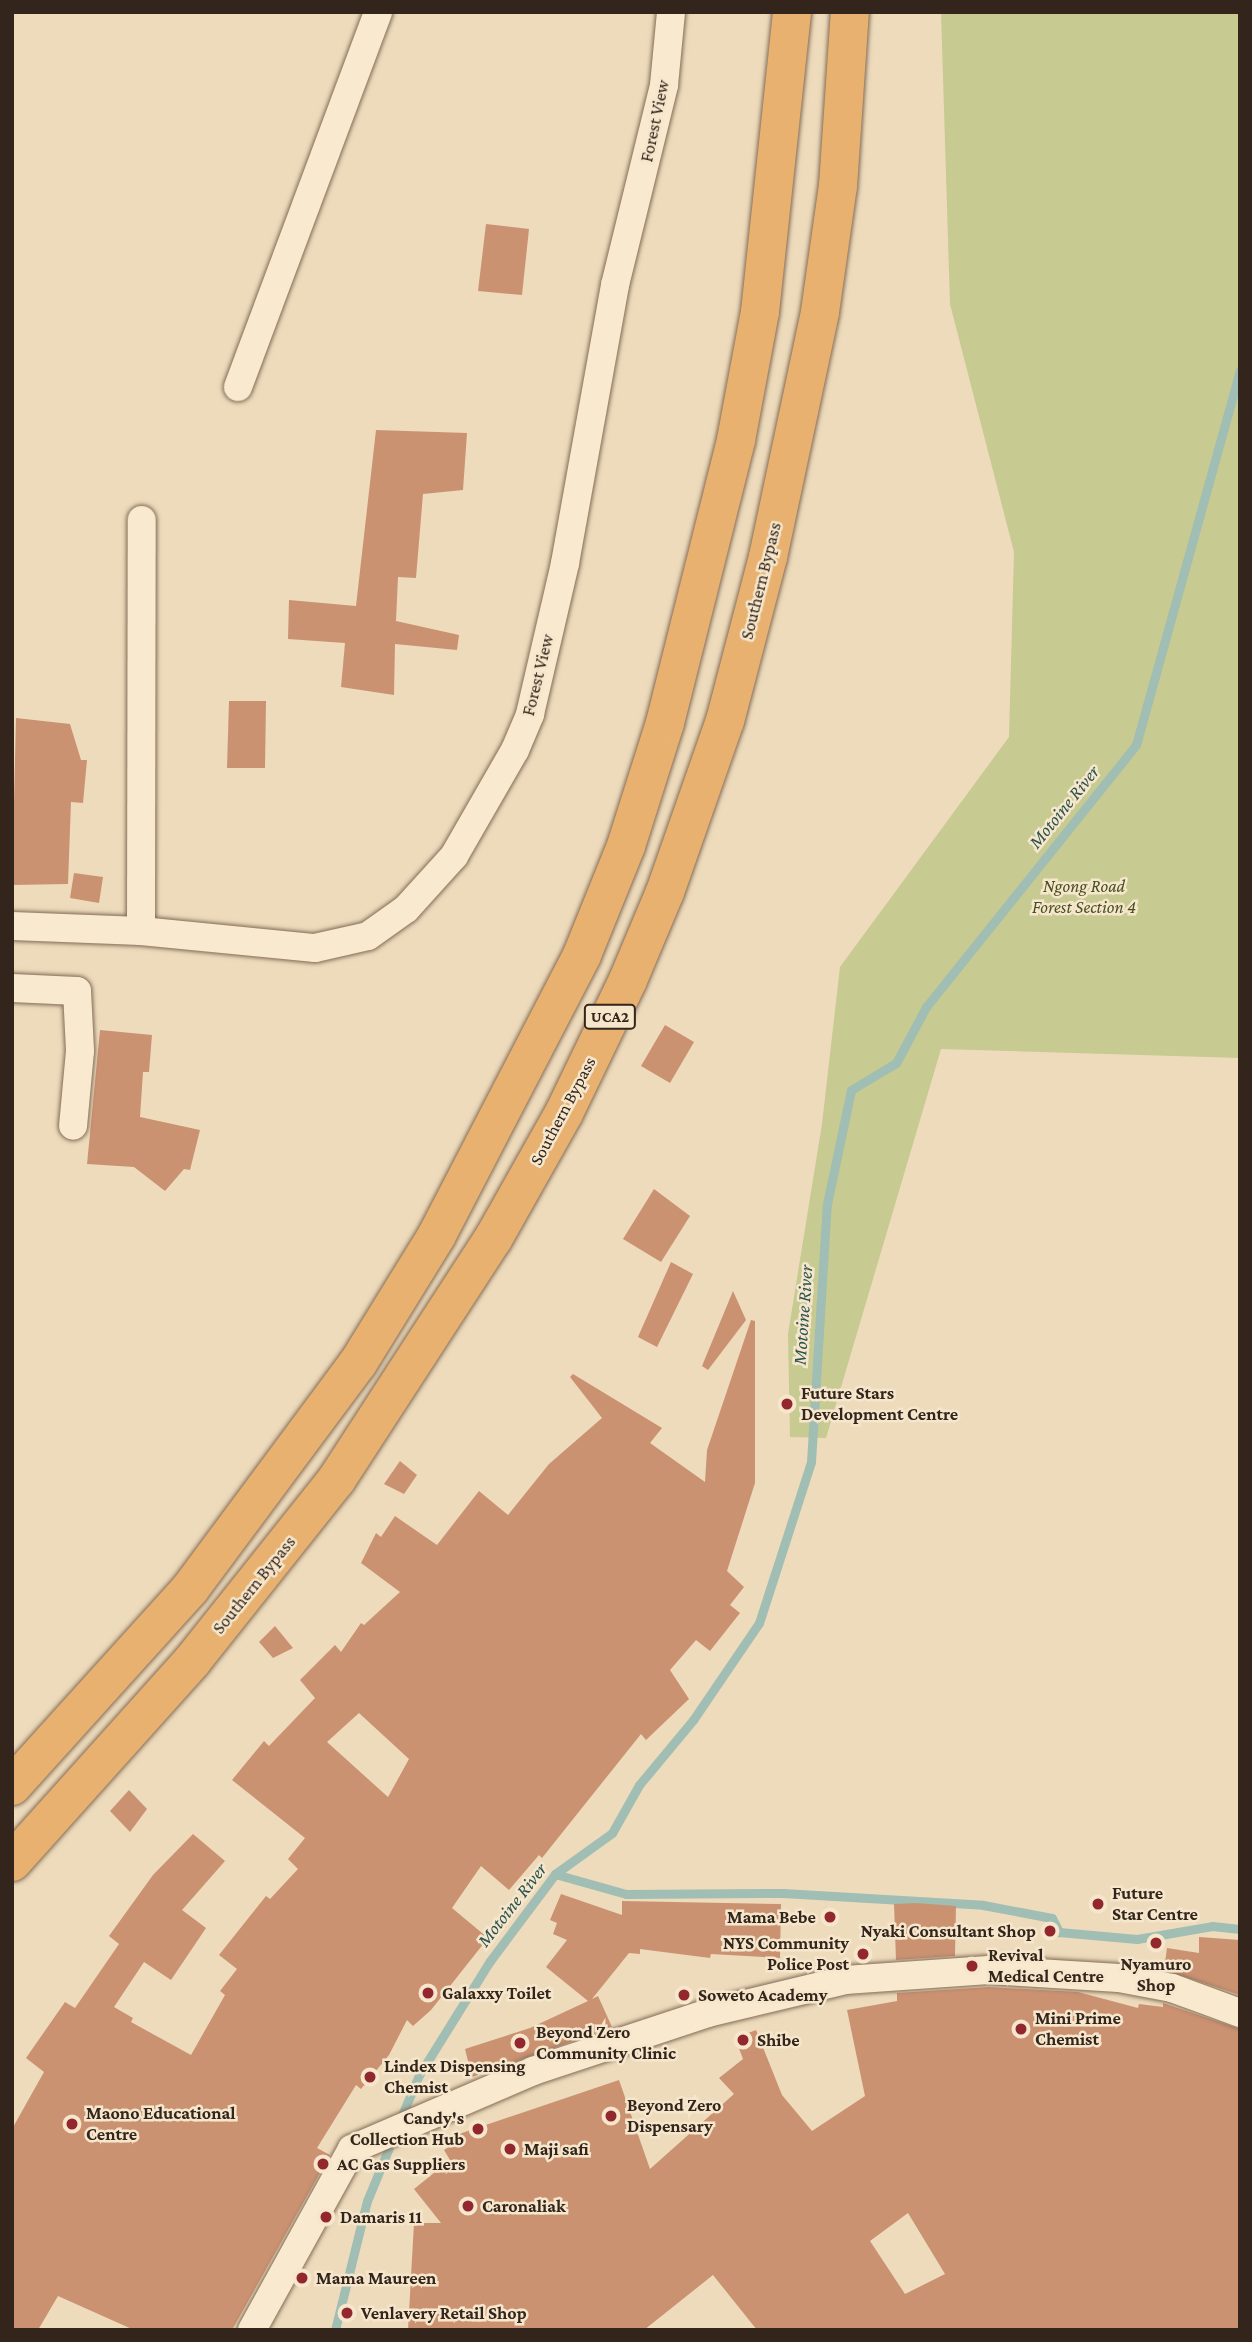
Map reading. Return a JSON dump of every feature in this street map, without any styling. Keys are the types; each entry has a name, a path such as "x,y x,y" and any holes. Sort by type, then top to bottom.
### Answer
{"highway":[{"name":"UCA2","path":"12,1786 190,1588 358,1363 436,1236 582,955 626,846 665,723 736,440 760,312 792,12"},
{"name":"Southern Bypass","path":"12,1861 201,1650 337,1479 493,1239 564,1113 628,980 666,892 725,721 772,544 820,312 840,173 850,12"}],"street":[{"path":"238,387 378,12"},
{"name":"Forest View","path":"12,926 141,931 315,948 368,936 406,909 454,856 515,750 533,701 565,563 615,285 664,85 671,12"},
{"path":"141,931 142,520"},
{"path":"12,988 77,991 80,1051 73,1126"},
{"path":"252,2330 352,2149 450,2104 708,2013 845,1980 989,1970 1056,1972 1172,1988 1240,2013"}],"green space":[{"name":"Ngong Road Forest Section 4","path":"941,12 1240,12 1240,1058 941,1049 826,1438 790,1437 788,1334 822,1124 840,967 1009,737 1014,552 950,304"}],"building":[{"path":"486,224 529,229 522,295 478,291"},
{"path":"376,430 467,433 463,490 423,494 416,578 398,577 396,621 459,635 457,650 395,644 394,695 341,687 345,643 288,639 289,600 356,606"},
{"path":"229,701 266,701 265,768 227,768"},
{"path":"16,718 70,724 81,760 87,760 83,803 71,802 68,884 12,885"},
{"path":"74,873 103,877 99,903 70,898"},
{"path":"665,1025 694,1042 670,1083 641,1066"},
{"path":"100,1030 152,1035 149,1072 143,1072 140,1117 200,1130 190,1170 184,1169 165,1191 134,1167 87,1164"},
{"path":"654,1189 690,1216 661,1262 623,1239"},
{"path":"671,1262 693,1274 657,1347 638,1337"},
{"path":"733,1291 746,1320 708,1370 702,1366"},
{"path":"751,1320 755,1321 755,1483 727,1571 744,1587 730,1605 740,1613 710,1651 696,1640 670,1670 689,1699 646,1740 641,1734 542,1858 539,1855 509,1890 481,1866 452,1908 488,1938 431,2010 413,2026 407,2020 389,2055 361,2089 356,2085 317,2148 330,2155 232,2330 134,2330 58,2296 38,2330 12,2330 12,2129 44,2072 26,2058 65,2002 75,2008 119,1944 109,1936 153,1875 193,1834 225,1861 182,1910 206,1928 171,1980 144,1962 114,2007 133,2018 131,2022 191,2055 225,1995 220,1991 237,1969 219,1955 266,1896 270,1899 298,1869 288,1859 305,1838 232,1780 264,1741 269,1746 315,1698 300,1680 335,1645 341,1652 361,1623 364,1625 400,1592 361,1563 376,1533 381,1537 395,1516 437,1545 479,1491 508,1515 549,1464 602,1418 570,1377 573,1374 662,1428 650,1443 705,1482 707,1450","holes":["359,1713 409,1759 388,1797 327,1742"]},
{"path":"400,1461 417,1475 404,1494 384,1484"},
{"path":"275,1626 293,1648 273,1658 259,1642"},
{"path":"129,1790 147,1809 130,1832 110,1811"},
{"path":"561,1894 622,1915 622,1901 781,1904 780,1958 711,1954 710,1958 640,1949 640,1954 629,1953 592,1999 598,1996 612,2027 472,2077 465,2049 530,2028 588,2001 546,1967 567,1940 553,1934 557,1923 550,1920"},
{"path":"894,1904 956,1906 955,1956 896,1960"},
{"path":"1199,1937 1240,1940 1240,1995 1164,1970 1167,1948 1199,1953"},
{"path":"989,1987 1078,1992 1138,2008 1139,2004 1163,2007 1163,2003 1240,2029 1240,2330 757,2330 713,2275 644,2330 408,2330 414,2223 441,2223 414,2189 450,2160 444,2150 461,2139 459,2134 619,2080 650,2169 734,2094 719,2078 743,2059 735,2038 756,2030 782,2095 812,2131 865,2096 847,2010 897,2001 897,1993","holes":["908,2213 945,2274 905,2294 870,2241"]}],"waterway":[{"name":"Motoine River","path":"399,2122 419,2075 490,1961 555,1874 612,1833 639,1785 693,1720 759,1623 811,1462 827,1204 851,1090 896,1063 926,1007 1136,745 1240,370"},
{"path":"555,1874 626,1894 783,1893 983,1905 1052,1918 1059,1932 1137,1939 1212,1926 1240,1929"},
{"name":"Motoine River","path":"335,2330 367,2201 393,2138"}],"place":[{"name":"Future Stars Development Centre","path":"787,1404"},
{"name":"Future Star Centre","path":"1098,1904"},
{"name":"Mama Bebe","path":"830,1917"},
{"name":"Nyaki Consultant Shop","path":"1050,1931"},
{"name":"Nyamuro Shop","path":"1156,1943"},
{"name":"NYS Community Police Post","path":"863,1954"},
{"name":"Revival Medical Centre","path":"972,1966"},
{"name":"Galaxxy Toilet","path":"428,1993"},
{"name":"Soweto Academy","path":"684,1995"},
{"name":"Mini Prime Chemist","path":"1021,2029"},
{"name":"Shibe","path":"743,2040"},
{"name":"Beyond Zero Community Clinic","path":"520,2043"},
{"name":"Lindex Dispensing Chemist","path":"370,2077"},
{"name":"Beyond Zero Dispensary","path":"611,2116"},
{"name":"Maono Educational Centre","path":"72,2124"},
{"name":"Candy's Collection Hub","path":"478,2129"},
{"name":"Maji safi","path":"510,2149"},
{"name":"AC Gas Suppliers","path":"323,2164"},
{"name":"Caronaliak","path":"468,2206"},
{"name":"Damaris 11","path":"326,2217"},
{"name":"Mama Maureen","path":"302,2278"},
{"name":"Venlavery Retail Shop","path":"347,2313"}]}
